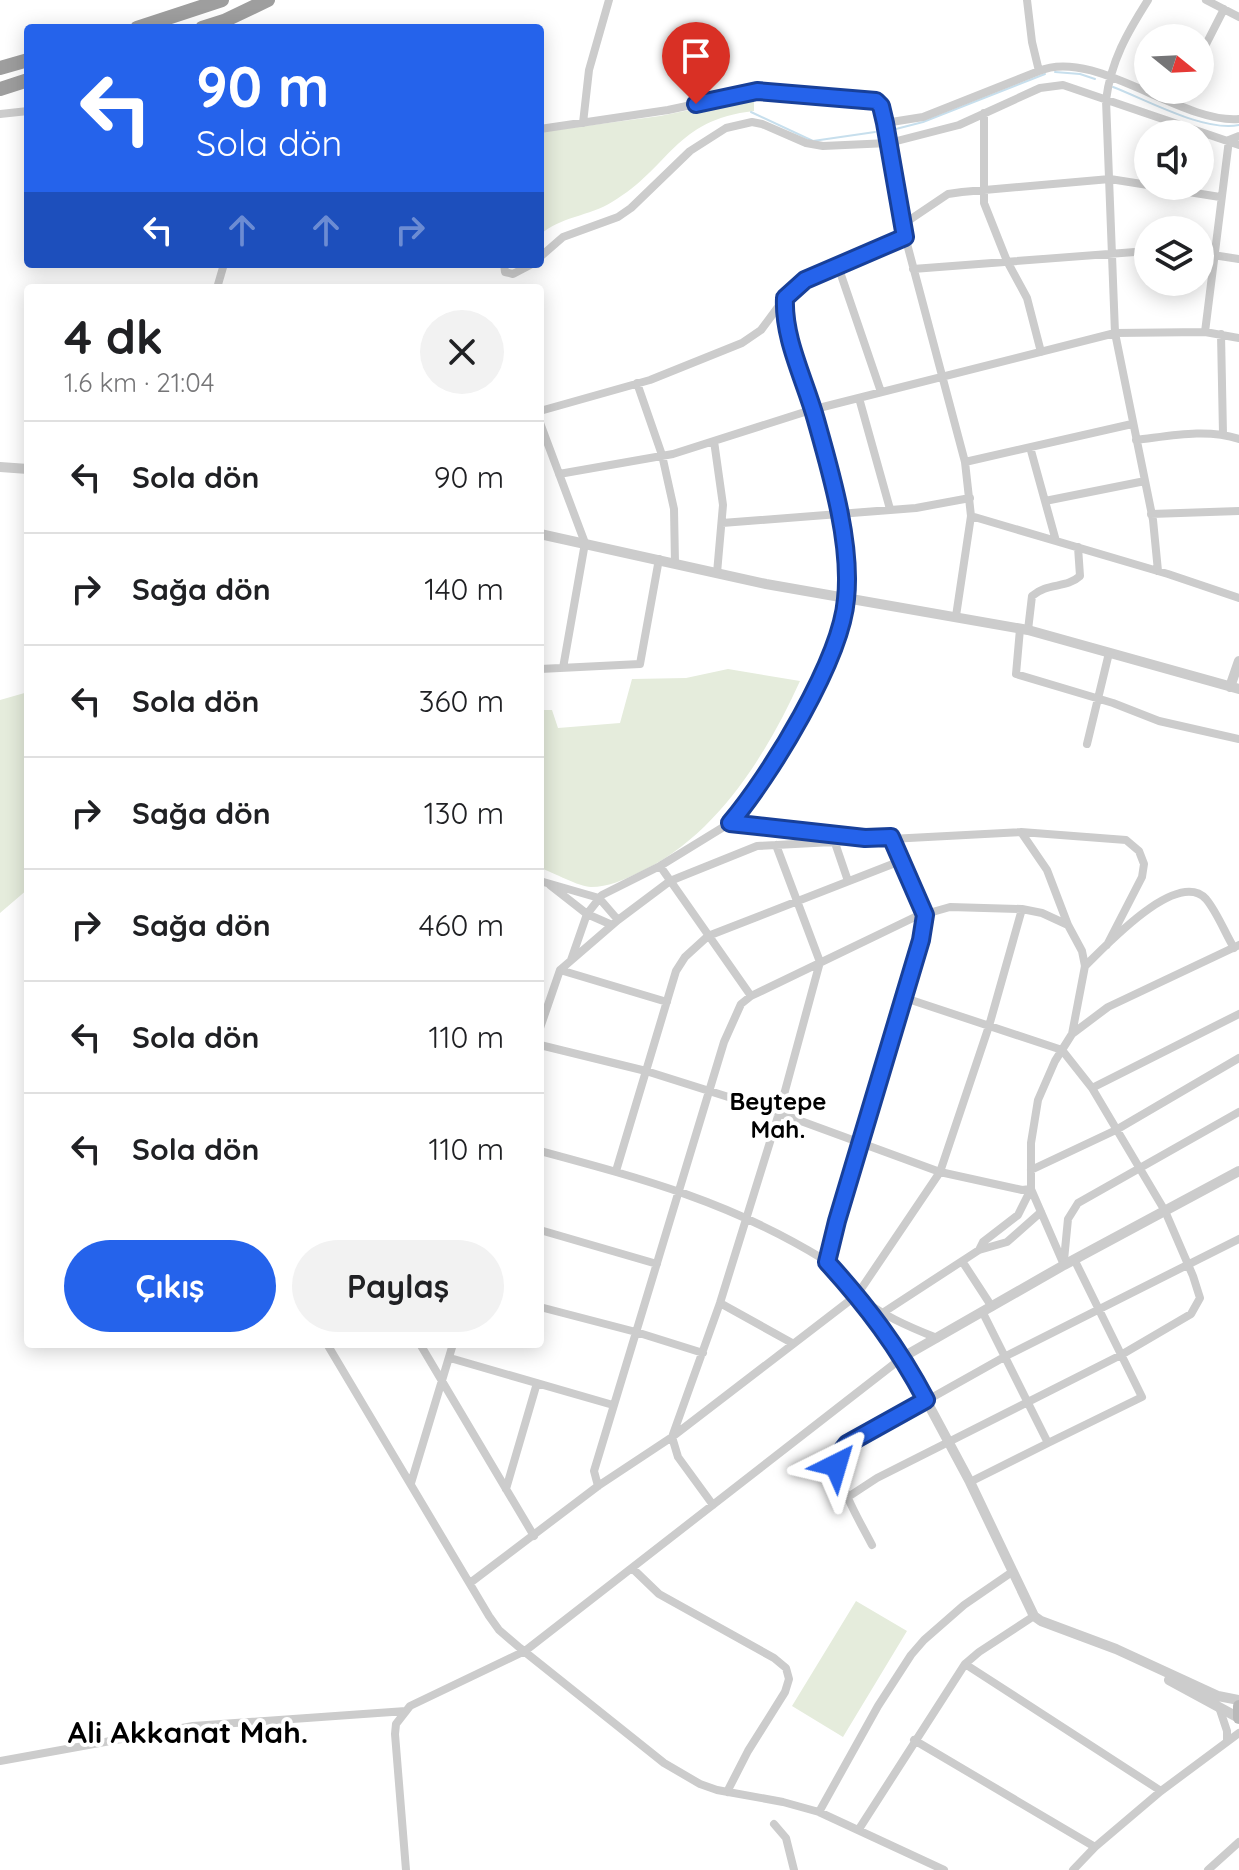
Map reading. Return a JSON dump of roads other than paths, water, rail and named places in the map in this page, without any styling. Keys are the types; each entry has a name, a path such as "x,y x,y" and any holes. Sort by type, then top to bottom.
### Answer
{"highway":[{"path":"149,24 222,0"},
{"path":"215,24 268,0"},
{"path":"0,68 24,61"},
{"path":"0,89 24,81"}],"main road":[{"path":"1239,1703 1239,1718"}],"street":[{"path":"583,123 592,59 609,0"},
{"path":"1039,71 1028,4 1040,0"},
{"path":"1148,0 1125,36 1109,78 1106,100 1115,333 1151,514 1158,571"},
{"path":"1206,0 1239,17"},
{"path":"1214,29 1224,9"},
{"path":"885,123 923,117 1047,67 1070,65 1134,87"},
{"path":"544,254 573,232 624,213 690,151 726,128 752,122 806,143 823,146 889,143 959,125 1040,88 1063,85 1239,145"},
{"path":"544,128 668,110 757,91 869,99 881,106 902,225 965,462 971,516 956,616"},
{"path":"1180,104 1215,118 1239,119"},
{"path":"0,114 24,111"},
{"path":"984,113 984,203 1007,261 1027,298 1041,352"},
{"path":"1229,140 1239,136"},
{"path":"1229,140 1214,255 1239,259"},
{"path":"902,225 948,194 1110,179 1134,183"},
{"path":"1214,196 1220,197"},
{"path":"544,410 637,383 742,343 761,330 785,298 805,280 905,237"},
{"path":"913,269 1134,252"},
{"path":"838,266 881,392"},
{"path":"504,268 505,272 513,274 524,268"},
{"path":"1205,332 1209,296"},
{"path":"571,960 587,914 599,898 660,866 730,823 755,793 830,656 847,598 844,548 838,512 784,318 785,298"},
{"path":"559,474 662,455 811,410 1115,333 1205,332 1239,338"},
{"path":"1221,334 1223,434"},
{"path":"637,383 662,455 674,509 675,563"},
{"path":"859,398 890,509"},
{"path":"965,462 1132,424"},
{"path":"544,434 585,543 563,668"},
{"path":"1136,440 1183,434 1223,434 1239,439"},
{"path":"714,441 723,505 717,573"},
{"path":"1030,447 1056,541"},
{"path":"0,467 24,469"},
{"path":"1045,501 1145,481"},
{"path":"722,523 916,508 970,498"},
{"path":"1151,514 1239,511"},
{"path":"971,516 1239,598"},
{"path":"544,535 717,573 1024,629 1235,688 1239,661"},
{"path":"1078,547 1080,576 1074,582 1042,587 1032,596 1016,674 1159,721 1239,739"},
{"path":"544,669 640,664 659,559"},
{"path":"1087,744 1109,653"},
{"path":"730,823 865,838"},
{"path":"1021,832 1047,870 1068,925 1082,951 1085,966 1072,1034"},
{"path":"544,1016 560,970 615,922 670,881 757,846 1021,832 1126,840 1139,851 1144,864 1142,877 1107,945"},
{"path":"827,1262 905,998 925,915 891,837"},
{"path":"834,840 848,881"},
{"path":"713,1505 678,1457 672,1437 747,1217 820,962 776,845"},
{"path":"616,1171 676,971 685,957 708,936 903,860"},
{"path":"660,866 751,996"},
{"path":"544,881 599,898 615,922"},
{"path":"544,881 587,914 615,922"},
{"path":"970,1482 1142,1397 1099,1310 1069,1262 1031,1189 1031,1143 1038,1100 1072,1034 1108,1007 1236,947 1206,900 1191,891 1173,894 1151,908 1085,966"},
{"path":"598,1486 594,1471 613,1405 724,1042 741,1004 820,962 950,907 1022,909 1042,913 1068,925"},
{"path":"470,1583 598,1486 672,1437 857,1295 940,1172 989,1026 1022,909"},
{"path":"560,970 667,1002"},
{"path":"848,1497 877,1478 1121,1355 1191,1314 1200,1298 1165,1211 1092,1088 1062,1050 905,998"},
{"path":"1092,1088 1239,1014"},
{"path":"544,1046 646,1071 779,1113 940,1172 1022,1190 1031,1189"},
{"path":"1031,1170 1116,1130 1239,1058"},
{"path":"1069,1262 1064,1242 1068,1219 1078,1203 1239,1112"},
{"path":"544,1152 679,1191 747,1217 827,1262 857,1295 903,1357 970,1482 1034,1616 1239,1703"},
{"path":"406,1870 395,1734 396,1724 410,1706 525,1651 903,1357 1069,1262 1239,1171"},
{"path":"979,1250 983,1242 1018,1215 1031,1189"},
{"path":"884,1312 979,1250 1007,1242 1041,1212"},
{"path":"544,1231 657,1264"},
{"path":"872,1545 836,1465 842,1448 1006,1356 1239,1239"},
{"path":"962,1261 1048,1443"},
{"path":"857,1295 900,1322 937,1338"},
{"path":"720,1303 792,1343"},
{"path":"544,1308 703,1353"},
{"path":"329,1348 499,1630 664,1763 700,1784 819,1812 944,1870"},
{"path":"423,1348 534,1536"},
{"path":"411,1483 452,1348"},
{"path":"450,1358 613,1405"},
{"path":"506,1489 537,1383"},
{"path":"632,1568 659,1594 774,1658 786,1668 789,1679 785,1692 748,1751 727,1792"},
{"path":"819,1812 878,1706 911,1655 964,1605 1012,1572"},
{"path":"859,1829 965,1664 1034,1616"},
{"path":"1116,1649 1239,1718"},
{"path":"965,1664 1161,1791"},
{"path":"1220,1710 1227,1740"},
{"path":"0,1761 193,1726 406,1711"},
{"path":"1073,1870 1095,1847 1161,1791 1239,1733"},
{"path":"914,1740 1095,1847"},
{"path":"774,1824 786,1838 794,1870"},
{"path":"1208,1870 1239,1842"}],"waterway":[{"path":"1055,72 1095,79"},
{"path":"892,130 923,122 1045,74"},
{"path":"1113,87 1209,124 1239,125"},
{"path":"751,112 813,141 875,132"}],"district":[{"name":"Beytepe Mah.","path":"778,1116"},
{"name":"Ali Akkanat Mah.","path":"188,1733"}]}
